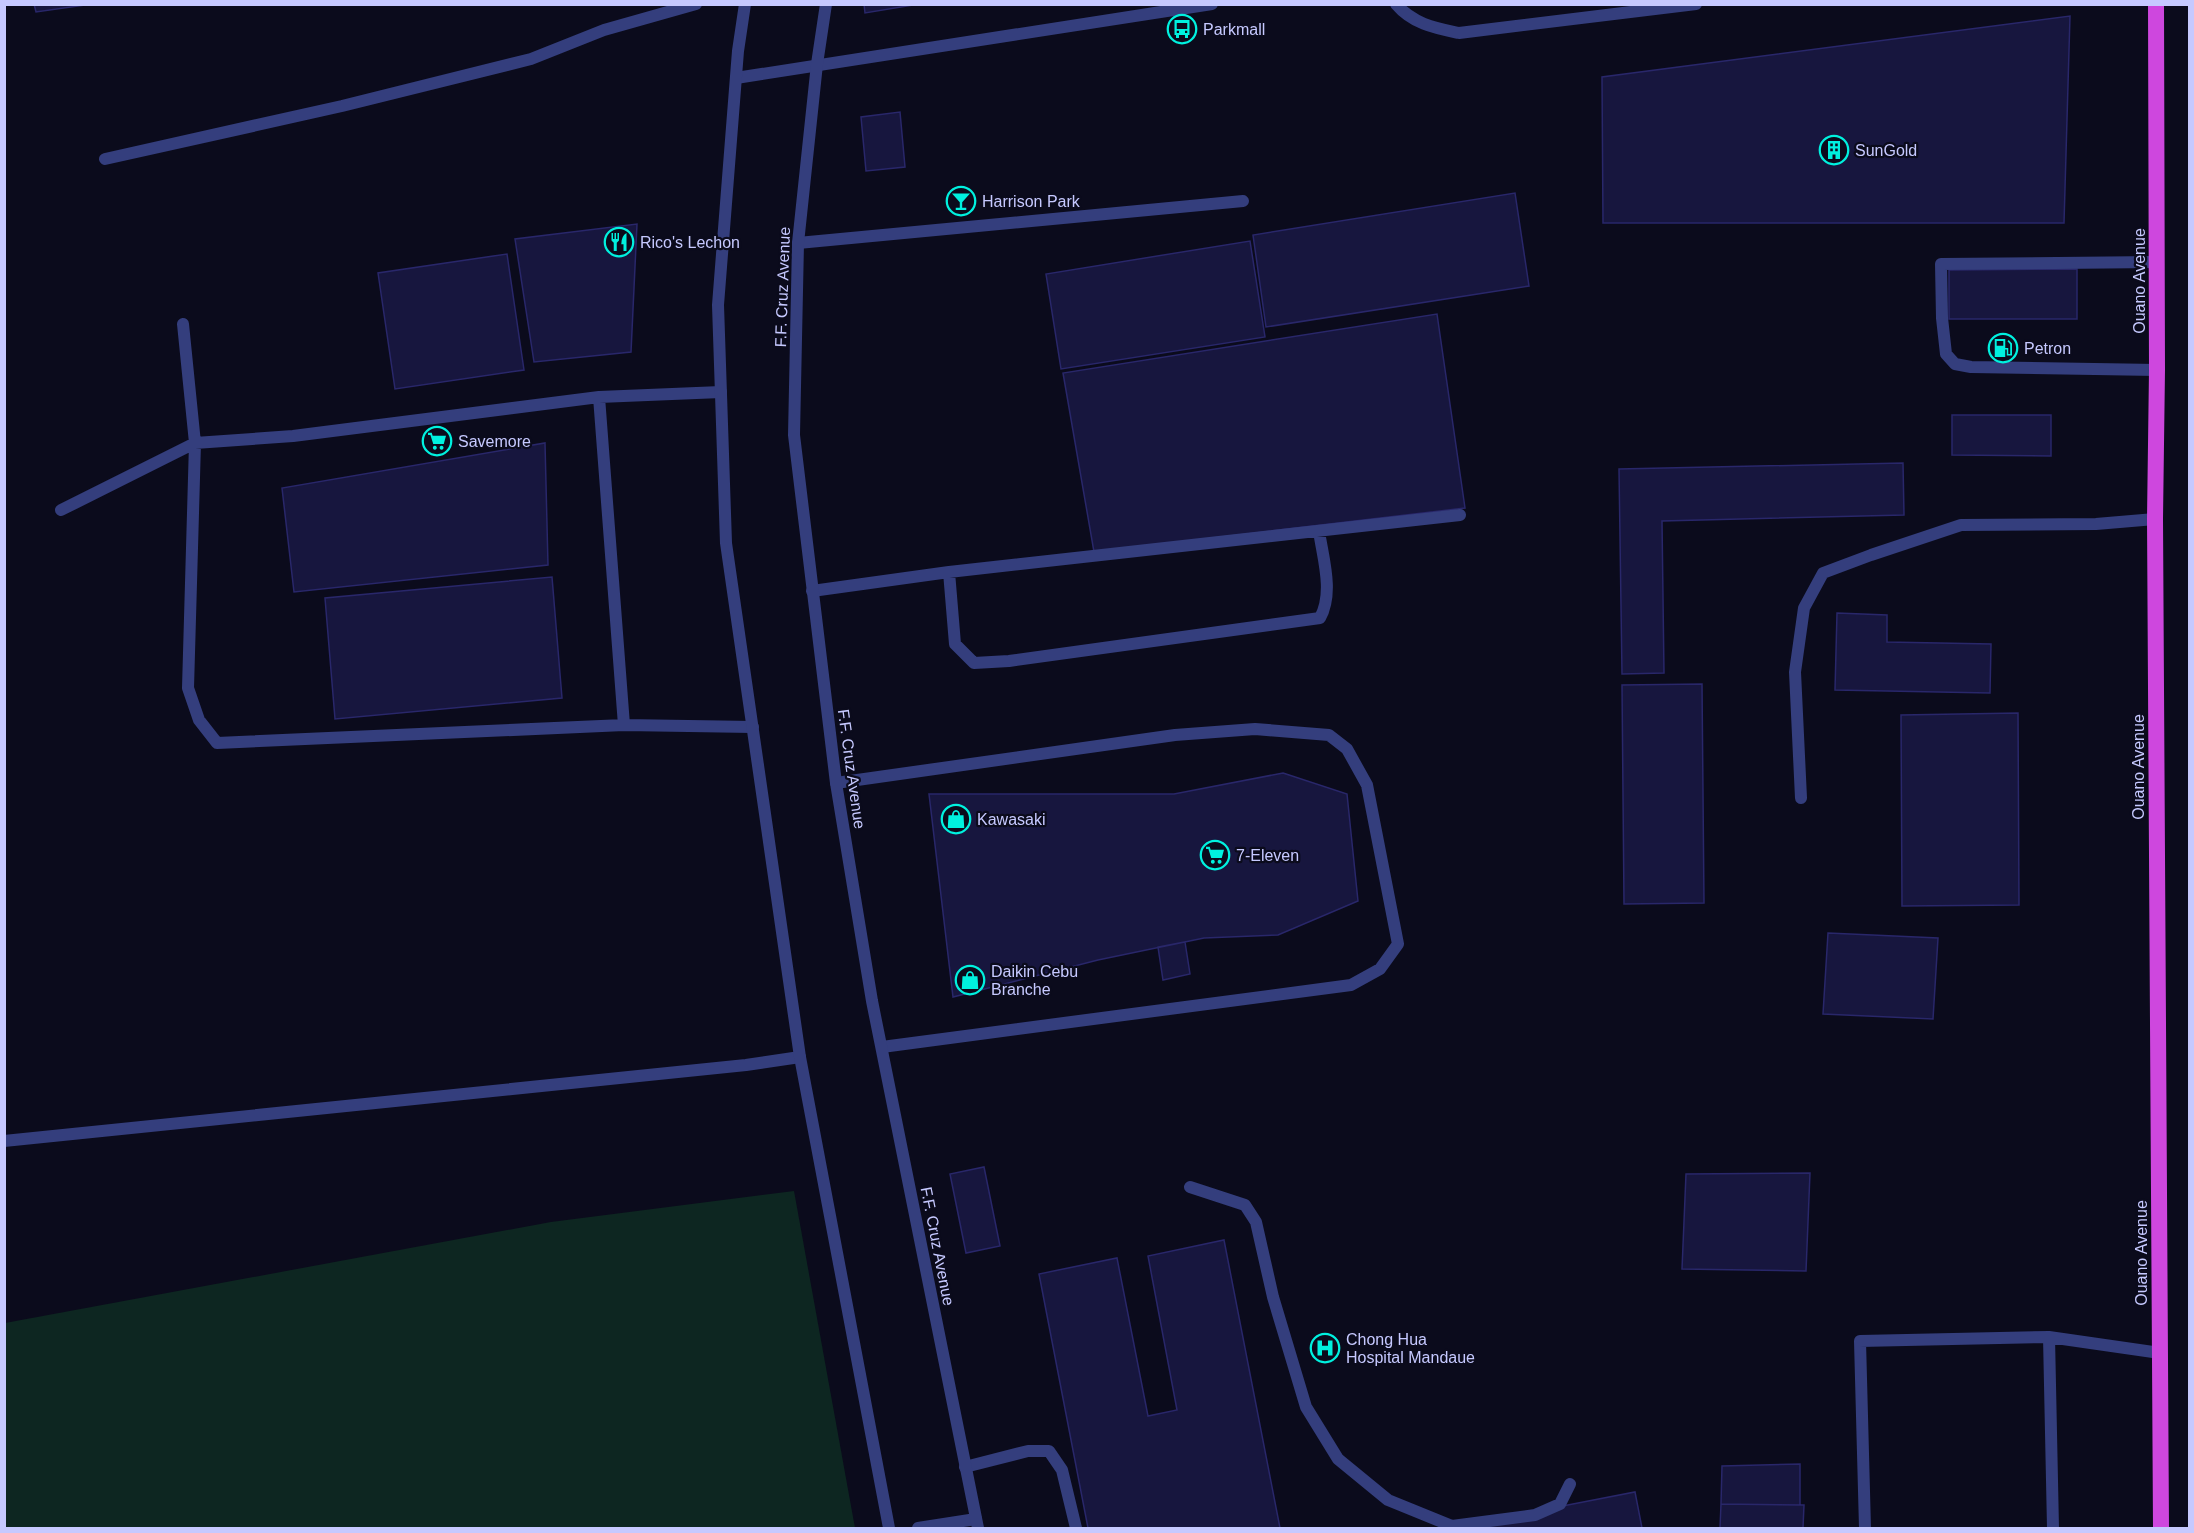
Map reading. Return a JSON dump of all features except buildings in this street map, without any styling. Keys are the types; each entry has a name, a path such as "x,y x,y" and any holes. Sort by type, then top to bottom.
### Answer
{"highway":[{"name":"Ouano Avenue","path":"2156,4 2155,519 2161,1528"}],"street":[{"path":"105,159 531,59 604,30 696,4"},
{"path":"745,4 736,78 718,305 726,543 800,1057 889,1528"},
{"name":"F.F. Cruz Avenue","path":"826,4 817,64 798,243 795,435 836,783 872,1001 977,1524"},
{"path":"736,78 1212,4"},
{"path":"1396,4 1404,14 1427,26 1459,33 1696,4"},
{"path":"798,243 1243,201"},
{"path":"2157,262 1941,264 1942,318 1946,354 1955,364 1971,367 2157,370"},
{"path":"183,324 195,442 188,688 199,720 218,743 624,725 753,727"},
{"path":"61,510 195,442 293,436 599,397 720,392"},
{"path":"599,397 624,725"},
{"path":"812,591 949,572 1460,515"},
{"path":"1801,798 1794,672 1804,608 1823,573 1961,525 2096,524 2155,519"},
{"path":"949,572 954,644 974,663 1009,661 1320,618 1326,607 1328,593 1319,531"},
{"path":"836,783 1175,735 1255,729 1329,735 1347,749 1367,785 1398,944 1380,969 1351,985 882,1047"},
{"path":"4,1141 746,1065 800,1057"},
{"path":"1190,1187 1245,1205 1256,1222 1273,1297 1306,1407 1338,1458 1388,1500 1452,1527 1535,1515 1560,1504 1570,1484"},
{"path":"1865,1528 1860,1341 2049,1337 2160,1353"},
{"path":"2049,1337 2053,1528"},
{"path":"965,1467 1028,1451 1049,1451 1062,1470 1076,1528"},
{"path":"918,1528 977,1524"}],"green space":[{"path":"794,1191 855,1528 5,1528 5,1323 551,1222"}],"place":[{"name":"Parkmall","path":"1182,29"},
{"name":"SunGold","path":"1834,150"},
{"name":"Harrison Park","path":"961,201"},
{"name":"Rico's Lechon","path":"619,242"},
{"name":"Petron","path":"2003,348"},
{"name":"Savemore","path":"437,441"},
{"name":"Kawasaki","path":"956,819"},
{"name":"7-Eleven","path":"1215,855"},
{"name":"Daikin Cebu Branche","path":"970,980"},
{"name":"Chong Hua Hospital Mandaue","path":"1325,1348"}]}
